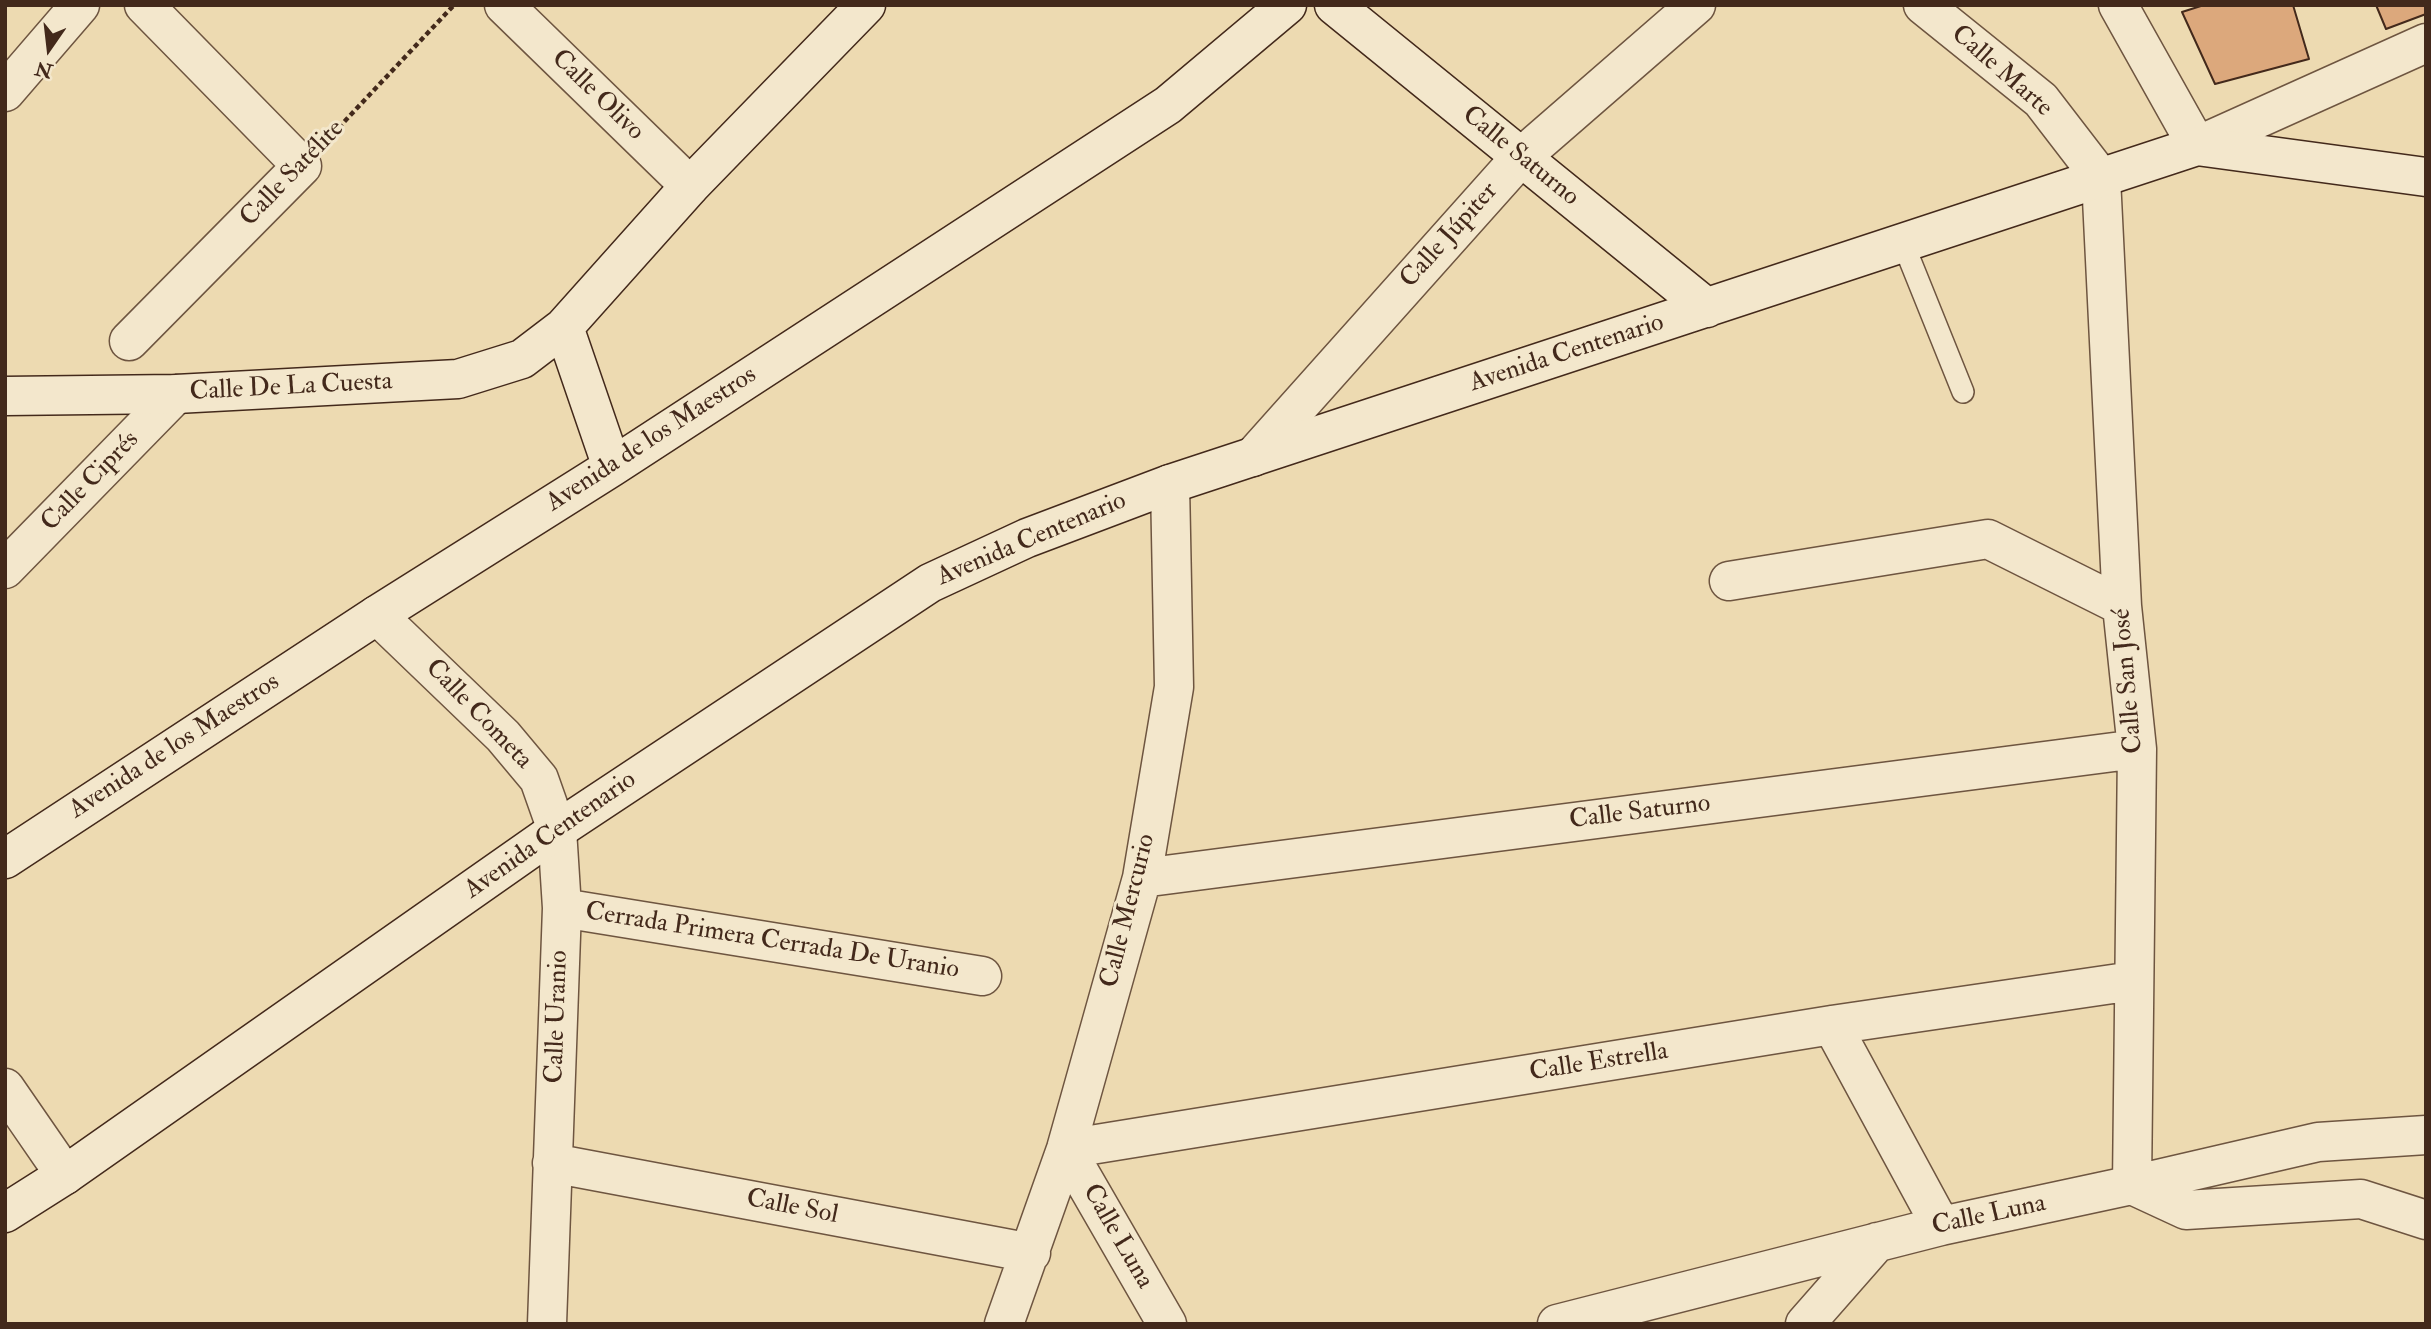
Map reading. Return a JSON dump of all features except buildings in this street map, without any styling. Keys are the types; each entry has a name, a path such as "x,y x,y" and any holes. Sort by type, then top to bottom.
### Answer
{"street":[{"path":"5,92 80,5"},
{"path":"144,5 302,166"},
{"name":"Calle Olivo","path":"504,5 690,186"},
{"name":"Calle De La Cuesta","path":"5,396 176,394 458,379 522,359 564,327 690,186 866,5"},
{"name":"Avenida de los Maestros","path":"5,859 377,615 612,467 1167,105 1287,5"},
{"name":"Calle Saturno","path":"1334,5 1707,309"},
{"name":"Calle Júpiter","path":"1253,457 1520,158 1696,5"},
{"name":"Calle Marte","path":"1923,5 2041,100 2101,178"},
{"path":"2118,5 2197,146 2426,177"},
{"name":"Avenida Centenario","path":"5,1213 65,1175 556,830 930,583 1027,538 1170,484 2197,146 2426,43"},
{"name":"Calle Satélite","path":"129,341 302,166"},
{"name":"Calle San José","path":"2101,178 2122,606 2137,749 2132,1185"},
{"path":"564,327 612,467"},
{"name":"Calle Ciprés","path":"5,569 176,394"},
{"name":"Calle Mercurio","path":"1004,1324 1066,1149 1142,878 1174,687 1170,484"},
{"path":"1729,581 1988,539 2122,606"},
{"name":"Calle Cometa","path":"377,615 503,736 539,779 556,830"},
{"name":"Calle Saturno","path":"1142,878 2137,749"},
{"name":"Calle Uranio","path":"547,1324 562,908 556,830"},
{"name":"Cerrada Primera Cerrada De Uranio","path":"562,908 982,976"},
{"name":"Calle Estrella","path":"1066,1149 1832,1026 2133,981"},
{"path":"1832,1026 1941,1226"},
{"path":"5,1088 65,1175"},
{"name":"Calle Luna","path":"1557,1324 1941,1226 2318,1142 2426,1135"},
{"name":"Calle Luna","path":"1066,1149 1167,1324"},
{"name":"Calle Sol","path":"552,1163 1031,1253"},
{"path":"2132,1185 2186,1210 2361,1199 2426,1220"},
{"path":"1805,1324 1877,1242"}],"lane":[{"path":"1903,243 1963,392"}],"path":[{"name":"Calle Satélite","path":"302,166 454,5"}]}
